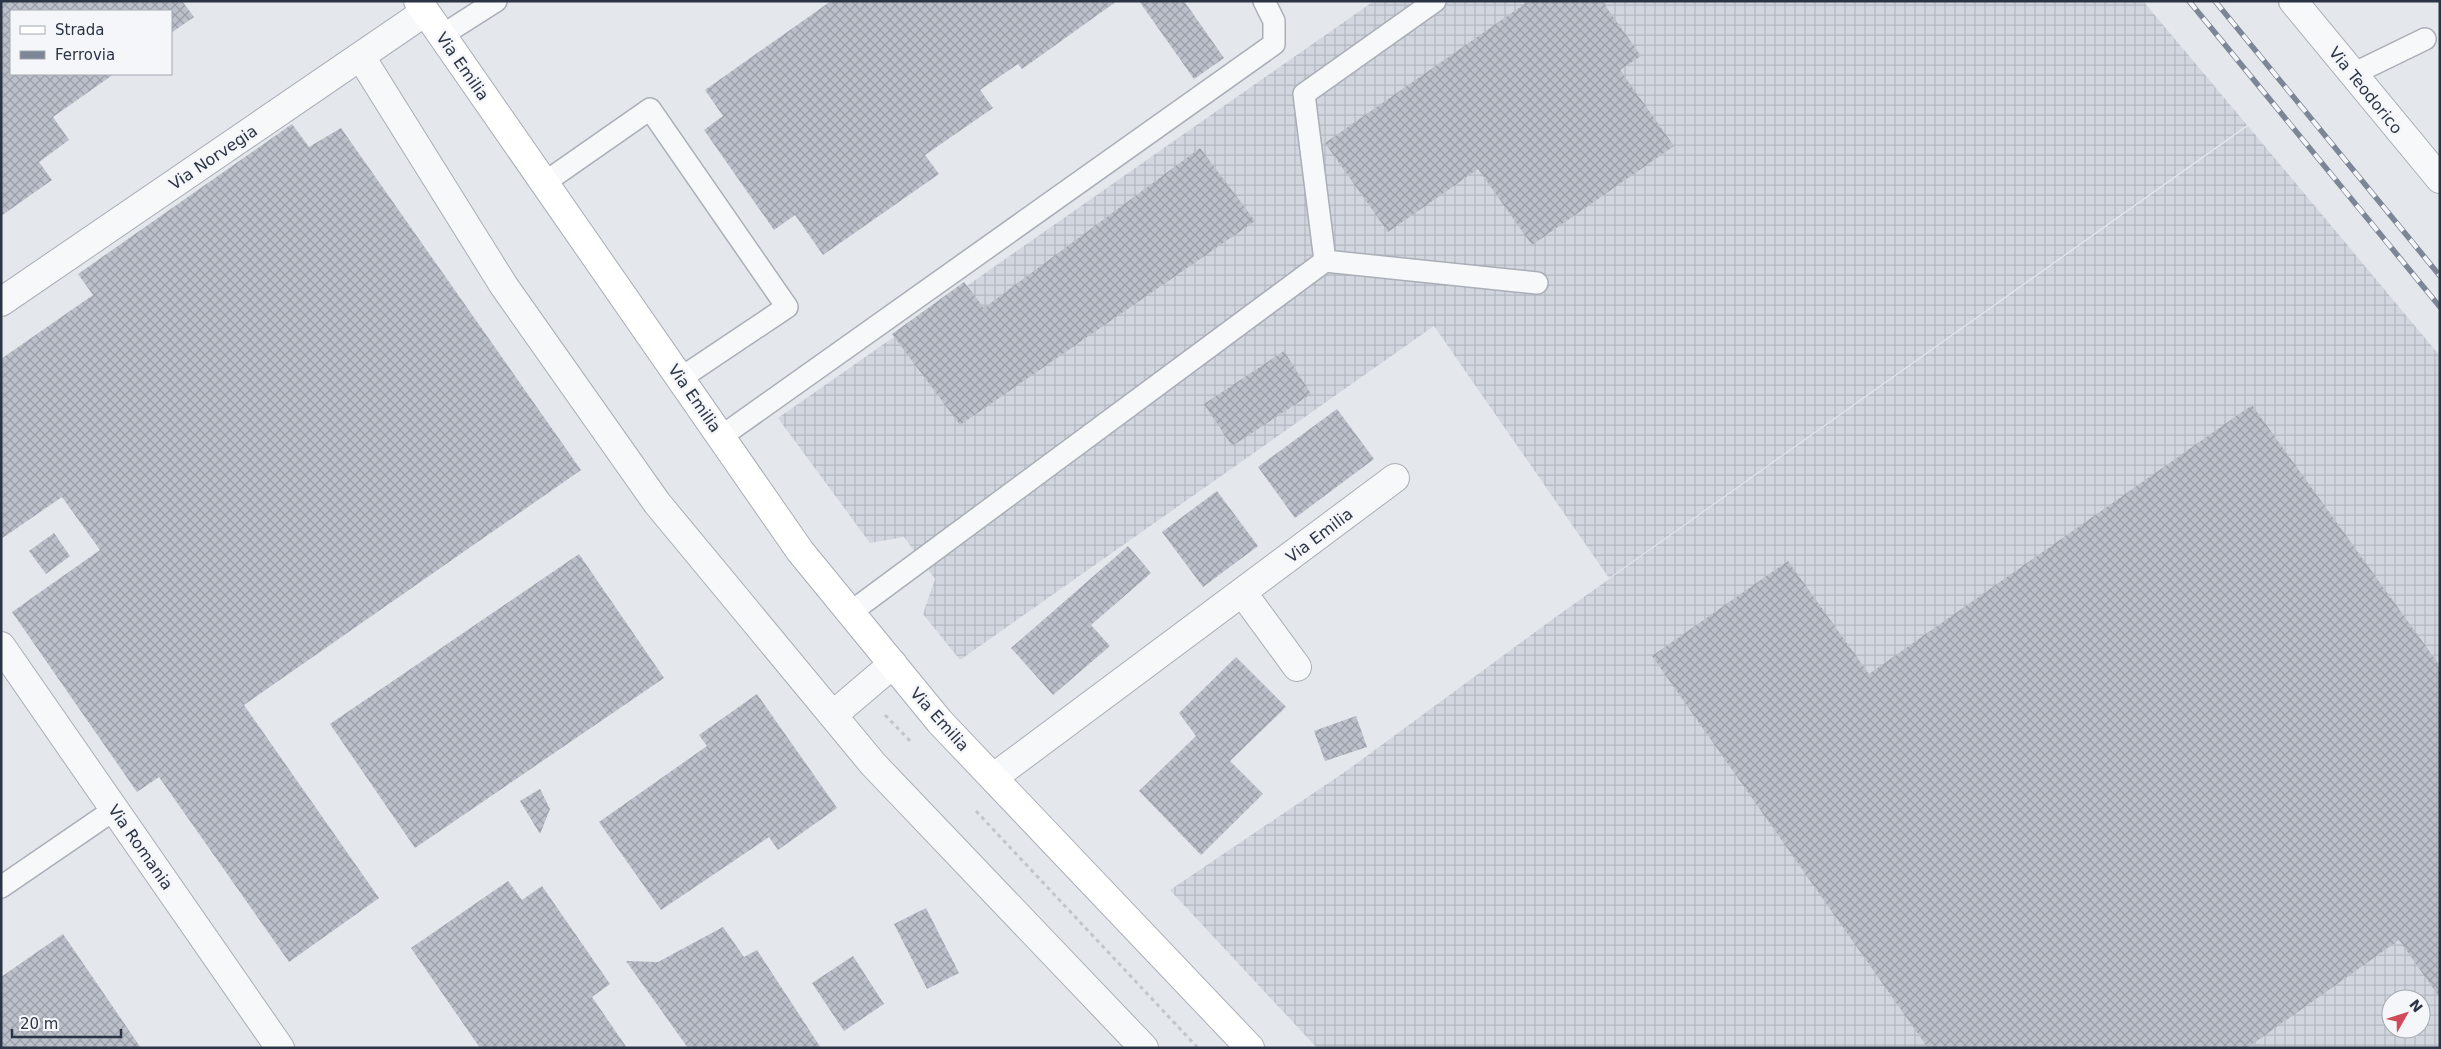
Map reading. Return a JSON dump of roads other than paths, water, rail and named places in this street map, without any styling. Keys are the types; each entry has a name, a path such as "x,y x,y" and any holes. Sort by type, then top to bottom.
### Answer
{"main road":[{"name":"Via Emilia","path":"421,7 722,436 800,551 940,722 1250,1048"}],"street":[{"name":"Via Teodorico","path":"2293,1 2439,178"},
{"name":"Via Norvegia","path":"1,302 361,57 421,7"},
{"path":"361,57 504,286 657,503 874,764 1144,1048"},
{"name":"Via Emilia","path":"994,777 1395,478"},
{"path":"1242,592 1297,667"},
{"name":"Via Romania","path":"1,646 280,1048"},
{"path":"833,715 893,664"}],"lane":[{"path":"442,36 496,1"},
{"path":"722,436 1274,44 1274,21 1264,1"},
{"path":"1324,261 1304,94 1435,1"},
{"path":"2354,74 2424,39"},
{"path":"544,183 650,109 787,307 681,378"},
{"path":"850,612 1324,261 1537,283"},
{"path":"1,887 114,809"}],"railway":[{"path":"2189,1 2440,307"},
{"path":"2215,1 2440,276"}]}
